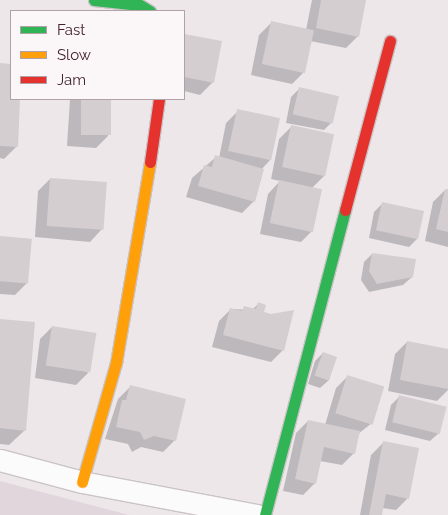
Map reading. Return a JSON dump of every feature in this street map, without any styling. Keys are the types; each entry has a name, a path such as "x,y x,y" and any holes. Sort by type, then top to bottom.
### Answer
{"street":[{"path":"94,0 140,5 148,10"},
{"path":"266,515 390,41"},
{"path":"82,482 116,363 139,241 159,100"},
{"path":"0,460 82,482 257,515"}],"shaded area":[{"path":"0,481 129,515 0,515"}],"building":[{"path":"321,0 366,0 359,37 316,28"},
{"path":"271,21 314,30 305,73 262,64"},
{"path":"185,34 222,41 214,83 185,77"},
{"path":"0,63 10,64 10,100 20,100 18,147 0,146"},
{"path":"299,87 339,96 333,124 293,114"},
{"path":"81,100 111,100 111,135 81,135"},
{"path":"237,109 280,118 271,160 228,151"},
{"path":"291,125 334,134 325,176 282,167"},
{"path":"215,155 264,169 255,202 198,186 204,165 212,167"},
{"path":"50,178 107,182 104,230 47,226"},
{"path":"279,180 322,189 313,232 270,223"},
{"path":"445,189 448,189 448,232 436,229"},
{"path":"382,202 424,211 418,239 376,230"},
{"path":"0,236 32,239 28,284 0,281"},
{"path":"372,253 416,259 413,277 377,284 369,271"},
{"path":"258,302 266,305 264,312 271,314 294,310 284,351 223,335 230,308 242,311 244,306 256,309"},
{"path":"0,319 35,322 26,431 0,428"},
{"path":"52,326 96,333 90,373 46,366"},
{"path":"407,341 448,349 448,389 400,380"},
{"path":"323,352 337,357 329,381 314,375"},
{"path":"347,375 384,386 373,425 335,413"},
{"path":"130,385 186,399 176,441 154,436 144,440 140,432 116,427 122,400 126,400"},
{"path":"399,395 447,407 440,434 392,422"},
{"path":"308,420 360,431 355,454 324,447 316,484 295,479"},
{"path":"383,441 419,448 409,499 386,494 382,515 369,515"}],"traffic: fast":[{"path":"94,0 140,5 148,10"},
{"path":"265,515 345,210"}],"traffic: slow":[{"path":"82,482 116,363 150,162"}],"traffic: jam":[{"path":"345,210 390,41"},
{"path":"150,162 159,100"}]}
